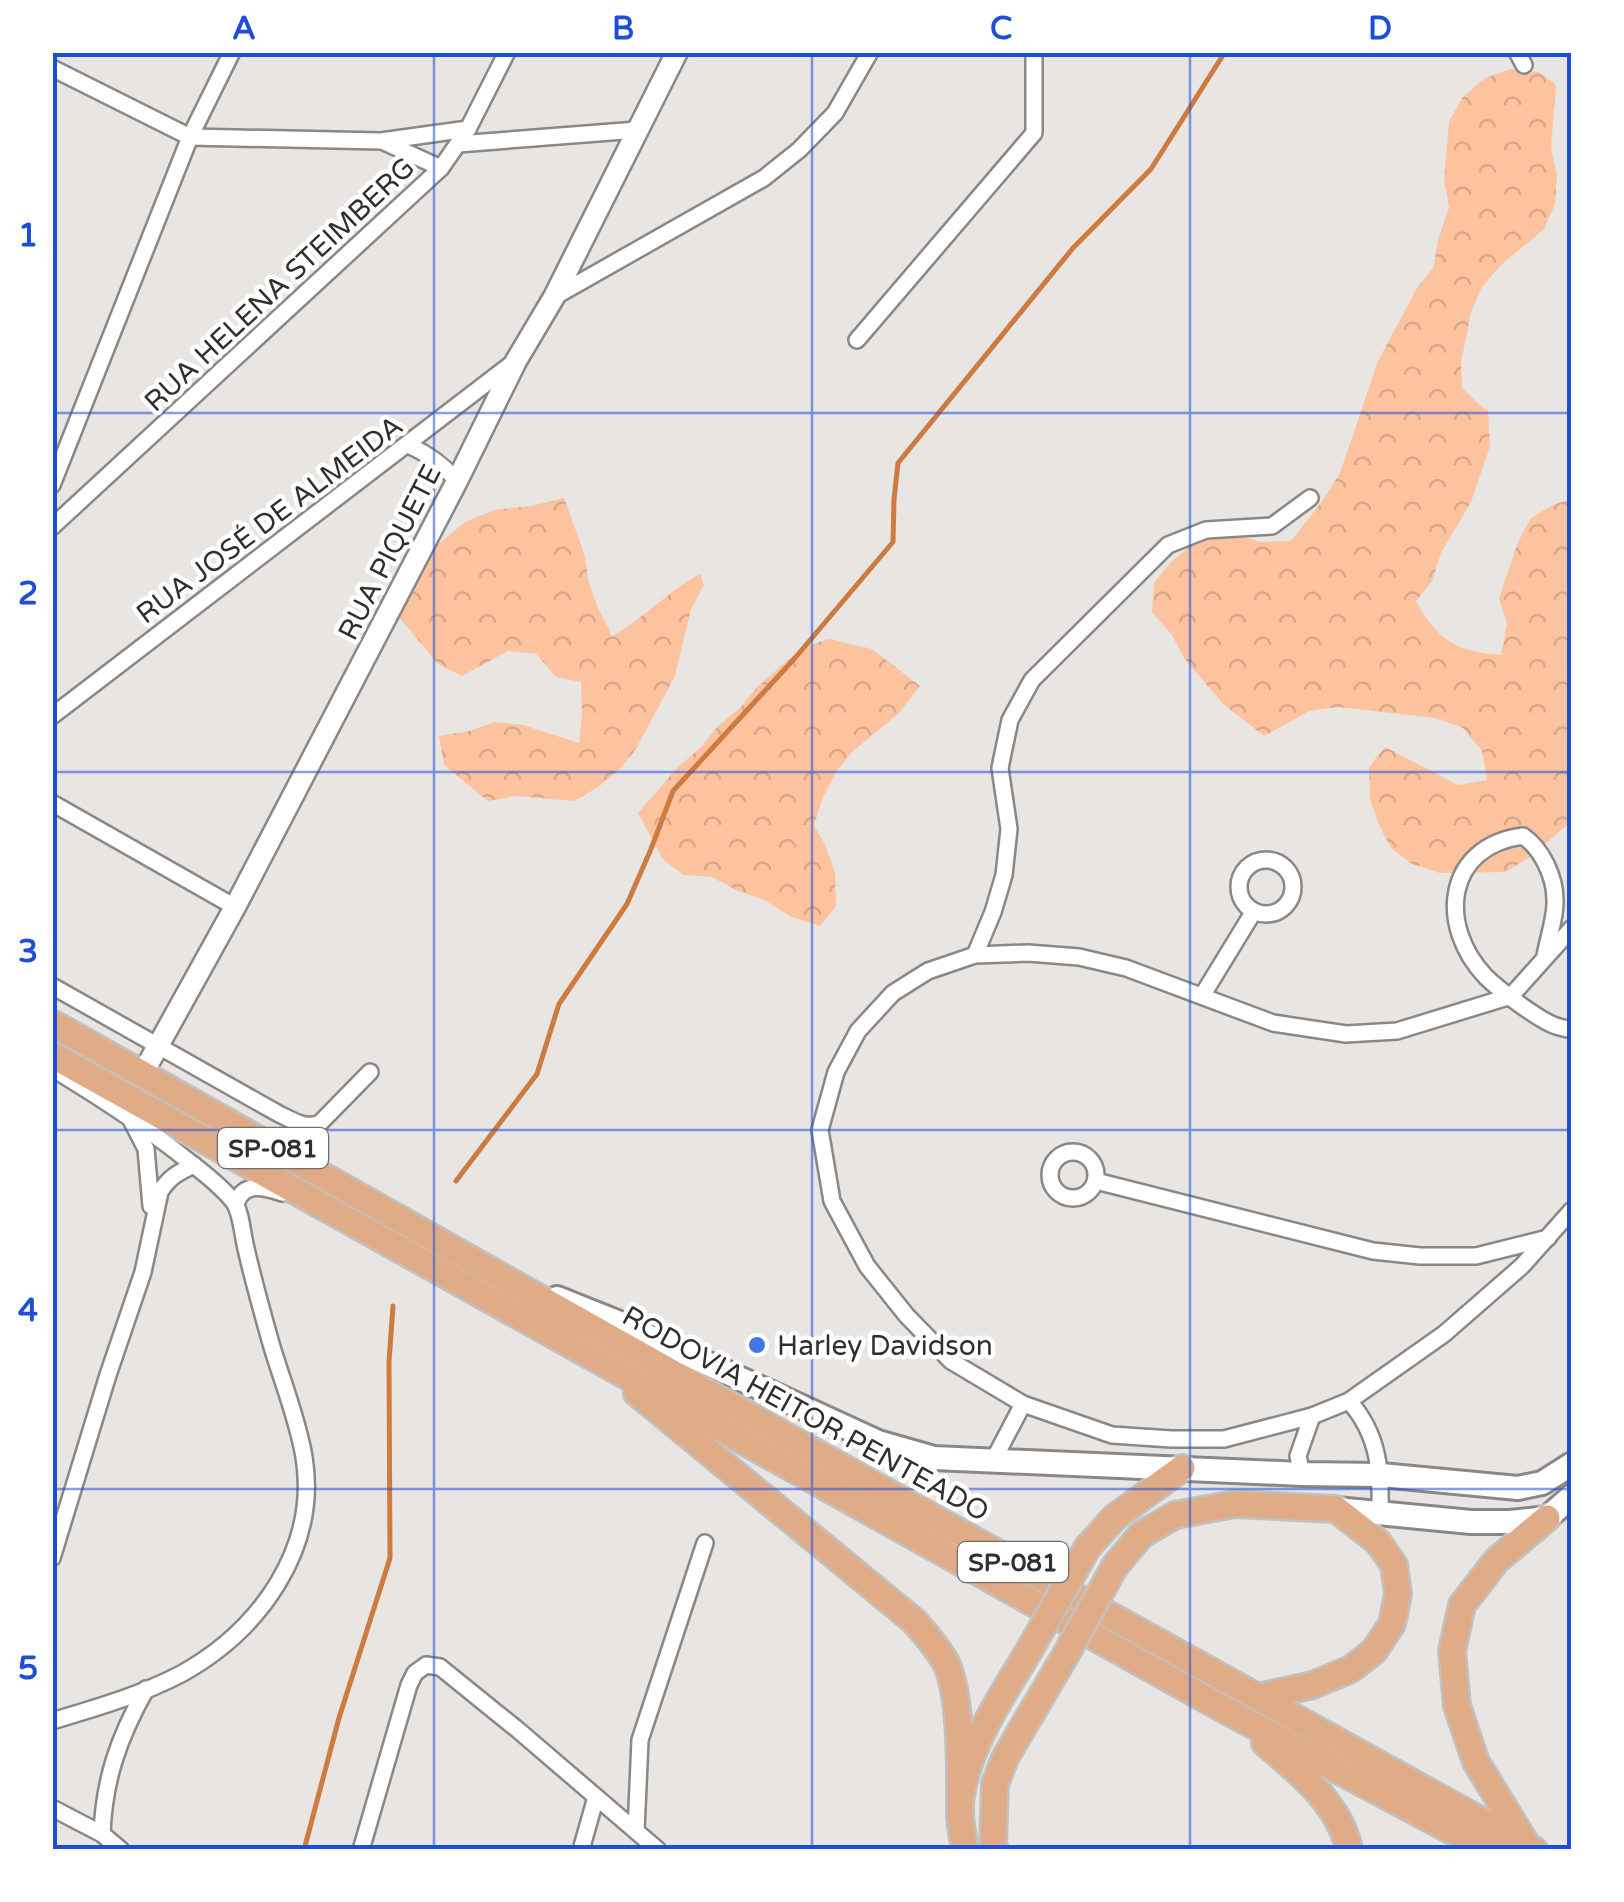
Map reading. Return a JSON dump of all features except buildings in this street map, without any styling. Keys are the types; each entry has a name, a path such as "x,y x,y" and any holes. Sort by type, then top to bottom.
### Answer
{"main road":[{"name":"RODOVIA HEITOR PENTEADO","path":"52,1023 698,1388 1531,1848"},
{"name":"RODOVIA HEITOR PENTEADO","path":"52,1055 1227,1711 1488,1850"},
{"path":"494,1272 616,1322 878,1442 934,1458 1380,1475 1518,1488 1542,1483 1572,1464"},
{"path":"586,1352 914,1621 946,1662 954,1688 960,1810 966,1850"},
{"path":"960,1810 973,1755 992,1715 1087,1548 1115,1517 1182,1468"},
{"path":"1531,1848 1476,1762 1457,1706 1452,1651 1462,1605 1497,1560 1572,1496"},
{"path":"995,1850 995,1784 1005,1758 1115,1566 1140,1535 1175,1515 1235,1504 1471,1522 1547,1518"},
{"path":"1258,1697 1313,1685 1351,1669 1374,1650 1392,1624 1398,1594 1394,1566 1378,1542 1336,1509"},
{"path":"1227,1711 1316,1789 1339,1820 1349,1850"}],"street":[{"path":"52,485 190,138 232,52"},
{"name":"RUA HELENA STEIMBERG","path":"52,528 440,168 468,129 508,52"},
{"name":"RUA PIQUETE","path":"143,1073 234,907 516,361 554,296 677,52"},
{"path":"554,296 764,178 835,113 870,52"},
{"path":"856,340 1034,133 1034,52"},
{"path":"52,68 190,138 380,141 468,129"},
{"path":"458,144 636,130"},
{"path":"380,141 440,168"},
{"name":"RUA JOSÉ DE ALMEIDA","path":"52,716 516,361"},
{"path":"408,444 430,454 457,481"},
{"path":"975,955 1004,874 1009,830 1000,768 1003,752 1010,720 1032,680 1168,545 1206,530 1272,526 1310,498"},
{"path":"52,803 234,907"},
{"path":"1545,956 1556,901 1550,874 1533,843 1523,836 1497,842 1462,871 1455,918 1465,948 1486,977 1550,1024 1572,1030"},
{"path":"1550,874 1570,876"},
{"path":"1202,996 1254,911"},
{"path":"1572,928 1511,996 1397,1032 1346,1034 1273,1023 1126,968 1079,958 1028,952 975,955 928,971 892,994 858,1031 836,1072 820,1130 832,1202 867,1266 906,1316 950,1360 1023,1404 1112,1435 1224,1439 1312,1416 1350,1401 1444,1334 1522,1266 1572,1210"},
{"path":"52,986 279,1114 311,1126 320,1123 370,1072"},
{"path":"52,1069 127,1114 194,1165 236,1204"},
{"path":"127,1114 146,1149 152,1235"},
{"path":"52,1558 142,1272 160,1192 178,1172 194,1165"},
{"path":"1096,1181 1373,1251 1476,1256 1548,1238"},
{"path":"52,1721 103,1706 179,1675 220,1649 252,1619 277,1587 294,1552 303,1520 304,1458 236,1204 238,1196 255,1187 324,1206"},
{"path":"1350,1401 1364,1418 1372,1437 1380,1475 1380,1514"},
{"path":"992,1461 1023,1404"},
{"path":"1302,1474 1298,1456 1312,1416"},
{"path":"636,1831 640,1740 705,1544"},
{"path":"360,1850 408,1686 415,1672 426,1665 440,1668 518,1730 658,1850"},
{"path":"102,1834 103,1802 112,1762 130,1716 146,1689"},
{"path":"581,1850 596,1797"},
{"path":"52,1808 102,1834 121,1850"},
{"path":"958,1850 960,1810"}],"green space":[{"path":"1511,69 1539,72 1556,85 1551,148 1557,175 1555,204 1544,229 1501,265 1482,287 1471,312 1461,363 1462,388 1488,409 1490,446 1471,502 1441,553 1432,581 1416,601 1432,625 1450,642 1472,651 1501,655 1507,624 1499,598 1518,542 1531,518 1571,499 1571,822 1505,872 1440,873 1412,864 1391,848 1370,799 1369,767 1385,747 1458,785 1487,780 1482,751 1463,728 1435,718 1338,707 1309,711 1264,736 1223,704 1184,658 1172,635 1152,612 1154,583 1194,543 1231,532 1259,542 1291,541 1323,500 1340,473 1378,361 1417,288 1433,268 1449,208 1444,179 1449,122 1462,98 1485,78"},
{"path":"564,498 584,553 589,583 611,637 700,574 704,585 691,609 675,676 636,749 620,769 574,801 517,796 488,801 444,765 439,736 495,722 523,725 579,743 581,682 556,677 536,654 508,651 462,676 438,664 399,617 398,585 418,561 465,522 494,510"},
{"path":"829,639 872,649 920,686 899,713 852,752 823,797 814,825 835,873 836,906 820,926 792,917 712,877 683,875 663,859 638,813 757,687 803,647"}],"waterway":[{"path":"456,1181 537,1074 559,1004 627,904 673,791 795,658 893,542 898,463 1073,248 1151,169 1225,52"},
{"path":"304,1850 339,1718 390,1558 389,1362 393,1306"}],"place":[{"name":"Harley Davidson","path":"757,1345"}]}
